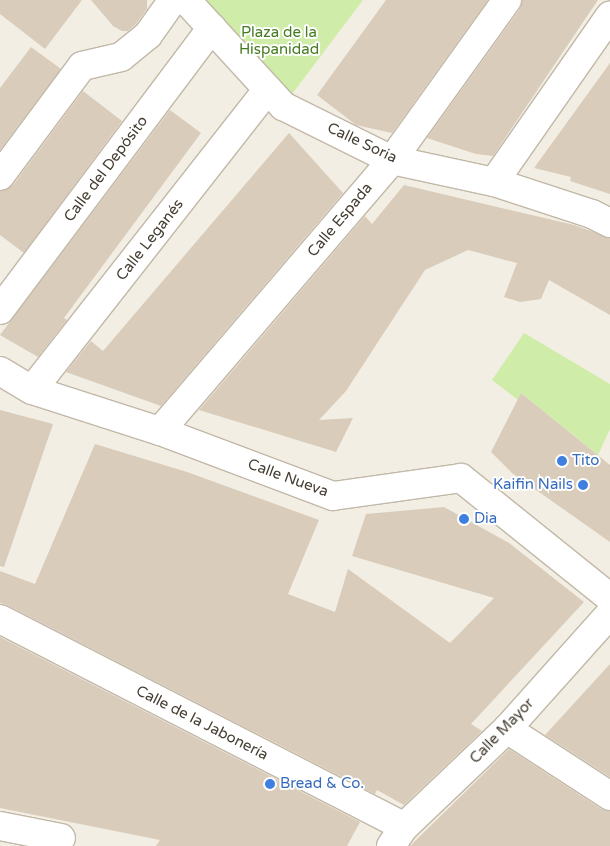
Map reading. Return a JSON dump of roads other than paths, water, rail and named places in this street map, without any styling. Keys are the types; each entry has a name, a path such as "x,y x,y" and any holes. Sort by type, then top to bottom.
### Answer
{"street":[{"path":"0,176 82,66 121,57 148,35 173,0"},
{"name":"Calle Soria","path":"186,0 283,106 392,160 494,182 592,214 610,223"},
{"name":"Calle Espada","path":"160,431 392,160 507,0"},
{"path":"494,182 610,16"},
{"name":"Calle del Depósito","path":"0,310 212,28"},
{"name":"Calle Leganés","path":"32,390 268,89"},
{"name":"Calle Nueva","path":"0,371 32,390 160,431 333,496 461,478 610,598"},
{"name":"Calle Mayor","path":"397,837 507,729 610,614"},
{"name":"Calle de la Jabonería","path":"0,619 397,837"},
{"path":"507,729 610,796"},
{"path":"0,826 61,838"}],"place":[{"name":"Tito","path":"562,461"},
{"name":"Kaifin Nails","path":"583,485"},
{"name":"Dia","path":"464,519"},
{"name":"Bread & Co.","path":"270,784"}],"park label":[{"name":"Plaza de la Hispanidad","path":"279,40"}]}
